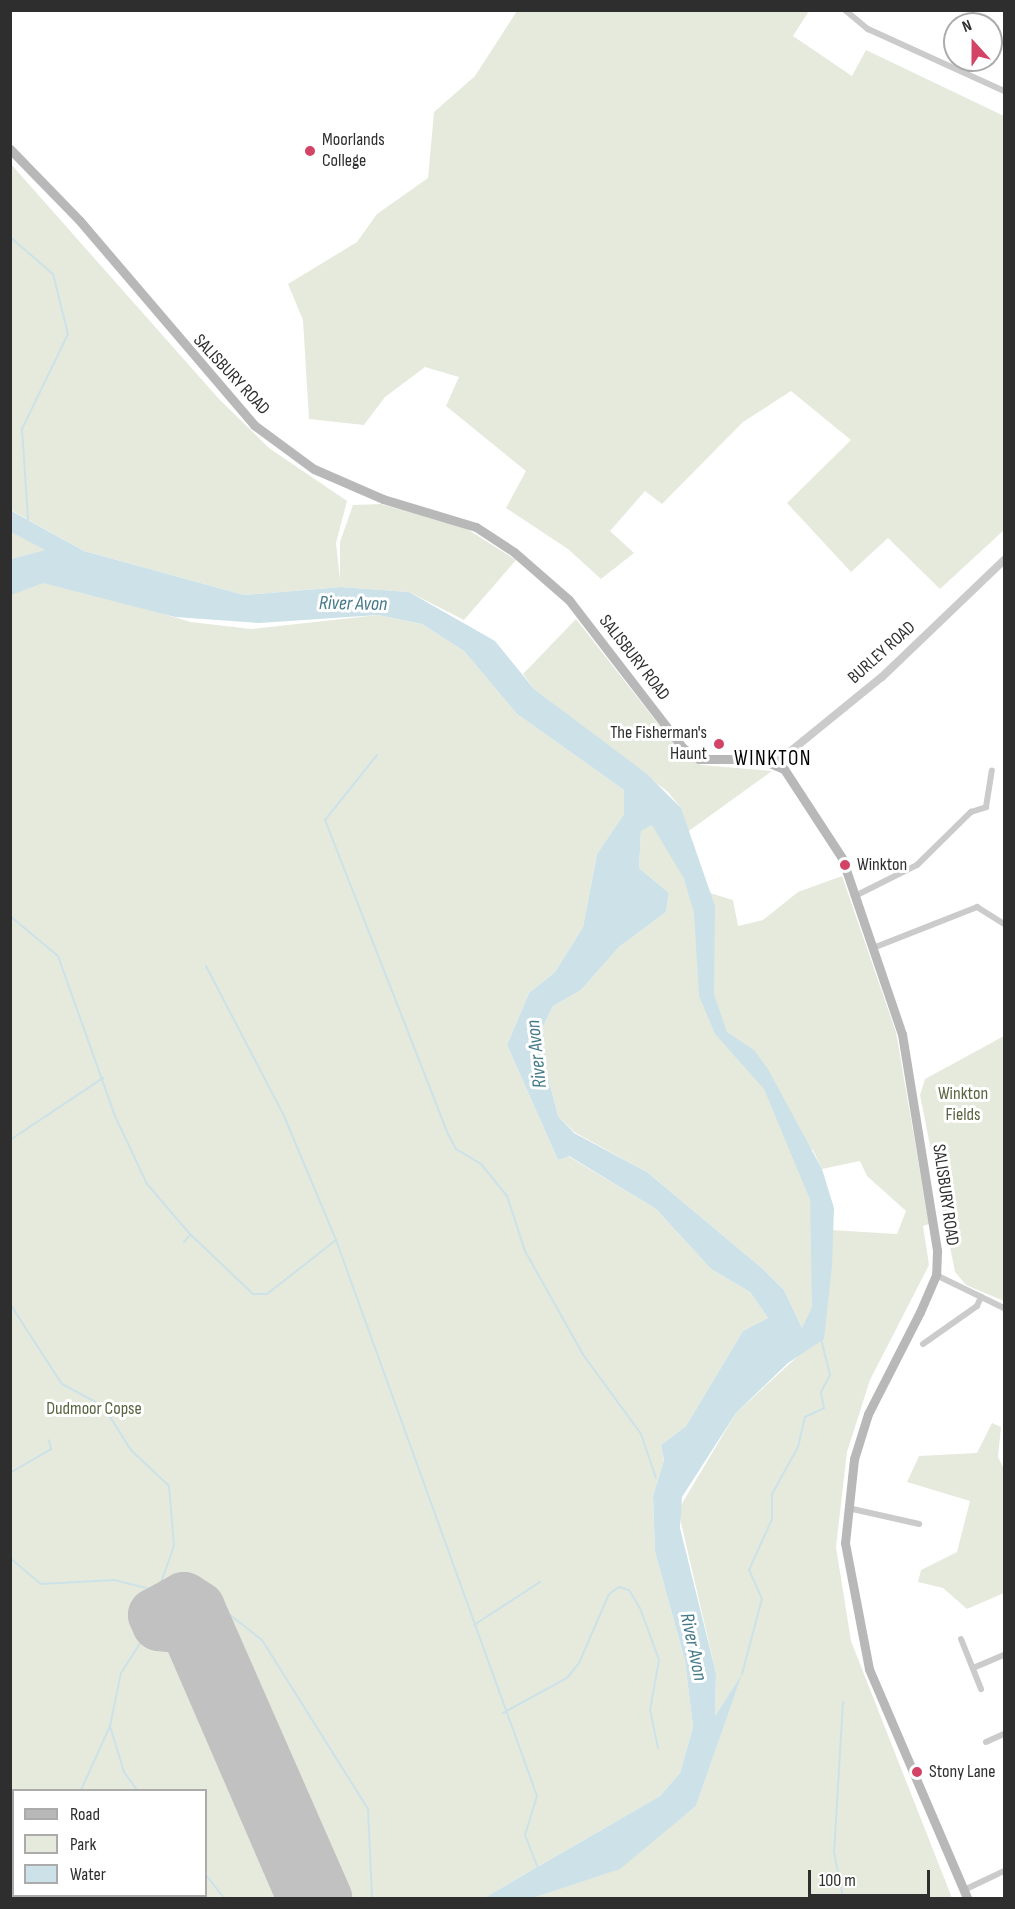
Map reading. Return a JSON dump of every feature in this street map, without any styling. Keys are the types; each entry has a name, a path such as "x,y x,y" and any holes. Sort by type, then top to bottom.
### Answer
{"main road":[{"name":"SALISBURY ROAD","path":"10,149 80,221 254,425 323,474 476,527 514,552 569,600 683,748 699,759 776,763 815,812 842,858 873,948 905,1052 932,1204 936,1275"},
{"path":"936,1275 868,1414 854,1458 848,1508 849,1579 869,1670 965,1894"}],"street":[{"path":"845,10 868,29 1005,91"},
{"name":"BURLEY ROAD","path":"776,763 882,676 1005,560"},
{"path":"855,896 917,865 971,812 986,807 992,770"},
{"path":"873,948 977,907 1005,924"},
{"path":"936,1275 1005,1308"},
{"path":"923,1344 977,1306 981,1297"},
{"path":"848,1508 919,1524"},
{"path":"961,1639 981,1689"},
{"path":"973,1668 1005,1655"},
{"path":"986,1742 1005,1734"},
{"path":"965,1894 1005,1871"}],"green space":[{"path":"517,11 809,11 793,36 852,76 866,50 1004,116 1004,530 940,589 888,538 851,572 787,503 851,440 791,391 743,422 662,504 645,491 610,531 634,553 601,579 568,549 506,508 526,471 446,406 459,377 425,367 385,397 364,425 309,419 303,320 288,284 357,242 377,214 428,178 434,112 475,76"},
{"path":"10,163 219,399 269,448 347,501 336,543 340,579 340,542 353,505 381,504 467,529 516,560 464,620 409,592 341,587 244,595 84,551 11,510"},
{"path":"10,532 17,534 46,550 11,559"},
{"name":"Dudmoor Copse","path":"36,577 191,622 251,629 378,615 422,624 464,651 517,714 624,790 624,814 597,854 583,927 555,972 529,993 507,1045 558,1160 568,1156 656,1209 711,1269 750,1292 768,1318 743,1331 686,1426 661,1445 664,1460 653,1496 655,1552 685,1661 693,1727 680,1773 660,1796 484,1898 11,1898 11,590"},
{"path":"576,619 681,753 701,765 772,771 686,833 681,808 668,792 534,689 523,674"},
{"path":"652,824 678,863 687,886 733,900 738,926 763,920 798,892 842,876 896,1032 929,1224 923,1226 929,1265 870,1380 847,1452 836,1547 851,1641 952,1898 533,1898 620,1868 696,1806 740,1678 715,1716 716,1673 678,1510 736,1413 810,1345 784,1290 763,1269 647,1172 574,1132 558,1116 546,1069 543,1027 553,1006 581,990 619,947 666,912 669,893 639,868 641,831","holes":["786,1137 813,1150 822,1169 860,1161 867,1176 906,1211 897,1234 814,1229 810,1200"]},
{"name":"Winkton Fields","path":"1004,1036 1004,1301 966,1285 955,1272 920,1095 925,1079"},
{"path":"992,1423 1001,1427 998,1457 1004,1469 1004,1593 967,1609 943,1588 918,1582 921,1570 957,1552 970,1501 907,1482 919,1456 977,1453"}],"water":[{"name":"River Avon","path":"10,510 84,551 244,595 341,587 409,592 495,641 534,689 647,774 681,808 715,906 714,994 727,1032 754,1050 768,1069 822,1169 834,1208 832,1266 824,1339 788,1363 736,1413 682,1497 680,1528 716,1673 715,1716 742,1674 696,1806 620,1869 533,1898 484,1898 660,1796 680,1773 693,1727 685,1661 655,1552 653,1496 664,1460 661,1445 686,1426 743,1331 768,1318 750,1292 711,1269 656,1209 569,1156 558,1160 507,1045 529,993 555,972 583,927 597,854 624,814 624,790 517,714 464,651 422,624 378,615 259,623 175,617 43,583 11,595 11,559 45,550 11,532","holes":["652,825 684,879 694,913 699,996 715,1034 764,1089 810,1200 812,1307 802,1328 784,1290 763,1269 647,1172 574,1133 558,1116 546,1069 543,1027 553,1006 581,990 619,947 666,912 669,893 639,868 641,831"]}],"waterway":[{"path":"10,237 53,274 68,334 22,429 28,520"},
{"path":"377,755 325,820 448,1134 456,1149 481,1164 507,1196 525,1251 584,1356 641,1434 656,1478"},
{"path":"10,916 58,956 115,1116 147,1184 190,1234 253,1294 267,1294 336,1240"},
{"path":"206,966 284,1116 336,1240 537,1796 525,1835 540,1873"},
{"path":"10,1140 103,1078"},
{"path":"184,1242 190,1235"},
{"path":"10,1304 62,1384 103,1406 131,1450 169,1486 174,1546 158,1591 166,1603"},
{"path":"742,1674 762,1599 749,1570 772,1519 772,1494 798,1447 805,1417 824,1408 821,1392 830,1375 821,1339"},
{"path":"10,1473 51,1449 49,1440"},
{"path":"10,1558 41,1584 114,1580 158,1591"},
{"path":"474,1625 540,1582"},
{"path":"503,1713 567,1678 579,1663 609,1594 619,1587 629,1590 640,1608 659,1660 650,1710 658,1748"},
{"path":"136,1789 124,1772 110,1726 121,1673 166,1603 202,1593 262,1640 368,1809 372,1898"},
{"path":"843,1702 834,1852 843,1898"},
{"path":"81,1789 110,1726"},
{"path":"207,1876 224,1898"}],"runway":[{"path":"304,1898 187,1627 159,1624 155,1615 184,1599 198,1608 325,1898"}],"place":[{"name":"Moorlands College","path":"310,151"},
{"name":"The Fisherman's Haunt","path":"719,744"},
{"name":"Winkton","path":"845,865"},
{"name":"Stony Lane","path":"917,1772"}],"district":[{"name":"WINKTON","path":"773,759"}]}
